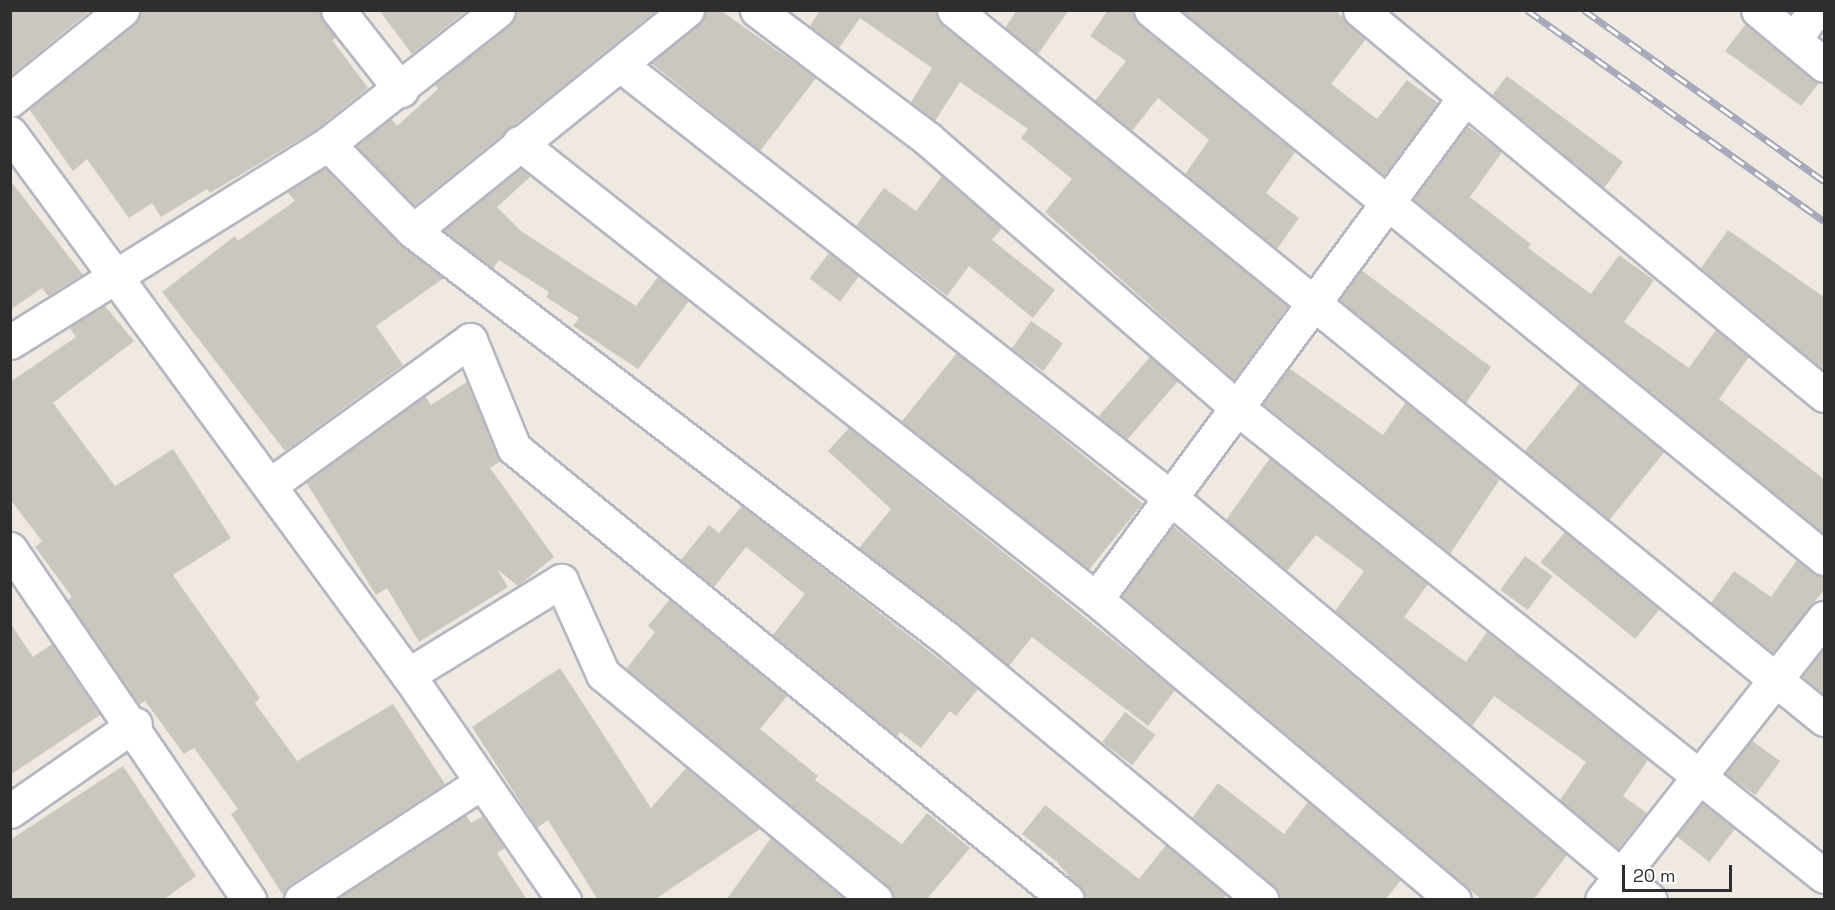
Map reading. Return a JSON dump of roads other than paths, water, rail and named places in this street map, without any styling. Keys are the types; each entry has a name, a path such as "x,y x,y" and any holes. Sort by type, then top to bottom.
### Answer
{"street":[{"path":"10,99 122,10"},
{"path":"338,10 401,90"},
{"path":"10,342 110,276 328,144 401,90 498,10"},
{"path":"414,231 519,143 622,66 687,10"},
{"path":"757,10 928,139 1236,407 1824,876"},
{"path":"954,10 1824,719"},
{"path":"1151,10 1824,558"},
{"path":"1360,10 1463,100 1824,395"},
{"path":"1758,10 1824,65"},
{"path":"1794,39 1816,10"},
{"path":"622,66 1171,498 1611,888 1650,900"},
{"path":"1096,599 1171,498 1310,302 1463,100"},
{"path":"10,133 110,276 270,485 408,675 564,900"},
{"path":"519,143 1096,599 1454,900"},
{"path":"328,144 414,231 946,639 1262,900"},
{"path":"270,485 470,340 514,448 1067,900"},
{"path":"10,549 135,724 249,900"},
{"path":"408,675 561,581 603,674 874,900"},
{"path":"1611,888 1698,775 1778,683 1824,618"},
{"path":"10,811 135,724"},
{"path":"301,900 482,782"}],"railway":[{"path":"1527,10 1824,221"},
{"path":"1584,10 1824,181"}]}
